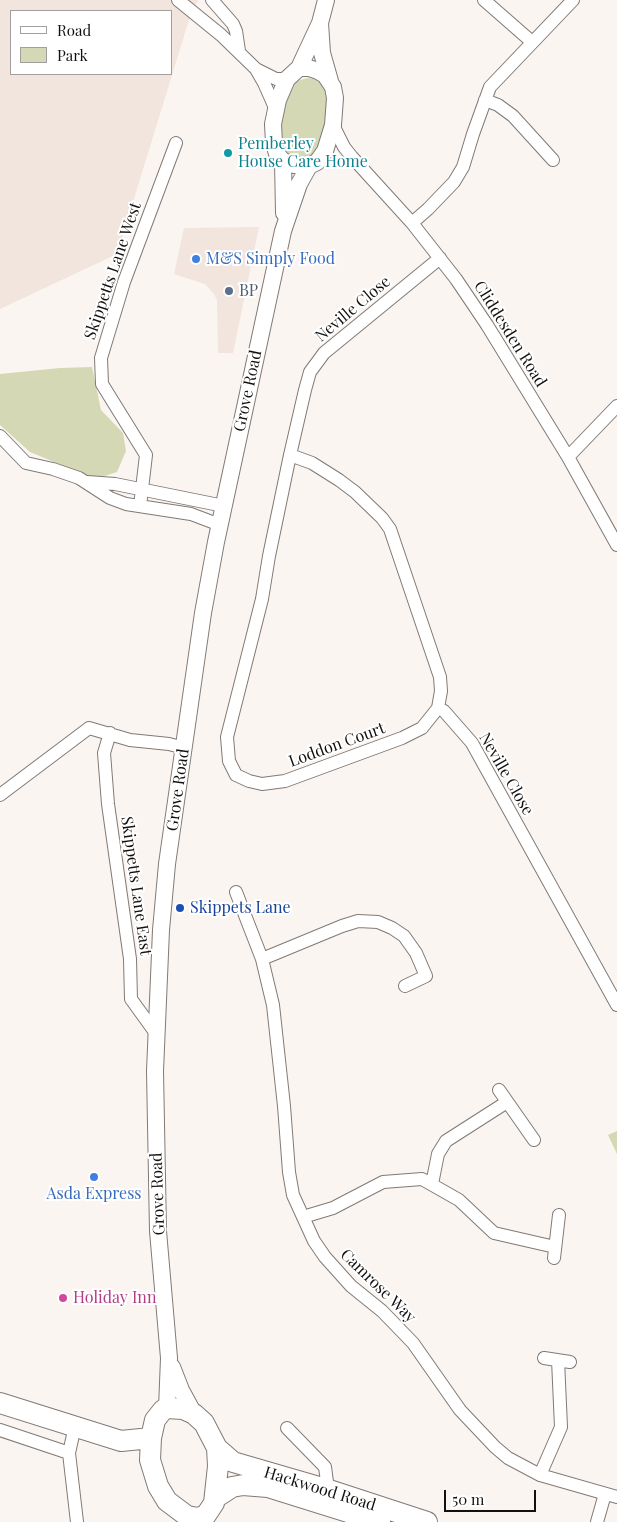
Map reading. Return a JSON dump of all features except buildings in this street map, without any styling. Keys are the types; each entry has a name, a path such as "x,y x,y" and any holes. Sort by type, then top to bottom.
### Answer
{"main road":[{"path":"0,1404 121,1441 150,1438"},
{"path":"167,1408 184,1409 194,1414 204,1423 217,1448 218,1466 215,1498 206,1515 188,1518 167,1501 153,1473 150,1460 150,1438 155,1420 167,1408"},
{"path":"121,1441 153,1473"},
{"name":"Hackwood Road","path":"217,1448 233,1462 326,1489 427,1522"},
{"name":"Hackwood Road","path":"215,1498 232,1487 243,1485 268,1487 380,1522"}],"street":[{"path":"178,0 238,51 256,69 276,110"},
{"path":"212,0 233,24 236,31 238,51"},
{"path":"320,23 322,53 335,98 333,125 325,151 317,162 310,166 294,165 283,161 278,154 274,143 273,124 276,110 320,23 326,0"},
{"path":"484,0 532,42"},
{"path":"412,223 428,210 454,182 463,167 490,87 573,0"},
{"path":"256,69 276,79 309,68 318,70 330,81"},
{"path":"485,100 496,103 513,116 553,160"},
{"name":"Cliddesden Road","path":"333,125 344,147 412,223 440,258 487,326 568,457 617,545"},
{"name":"Skippetts Lane West","path":"140,506 146,455 102,384 101,358 124,282 176,143"},
{"path":"325,151 340,152 352,157"},
{"name":"Grove Road","path":"283,161 284,231"},
{"name":"Grove Road","path":"167,1408 169,1358 158,1231 155,1071 161,930 167,864 203,613 220,525 284,231 299,184 310,166"},
{"name":"Neville Close","path":"236,775 229,761 227,737 262,599 290,455 304,390 310,372 324,352 440,258"},
{"path":"568,457 617,406"},
{"path":"0,436 26,463 53,468 86,482 110,498 126,504 191,514 220,525"},
{"path":"290,455 312,463 339,480 355,492 382,518 390,529 440,677 441,691 438,708"},
{"path":"86,482 115,484 224,506"},
{"name":"Neville Close","path":"438,708 444,711 472,743 617,1005"},
{"name":"Loddon Court","path":"236,775 262,784 285,781 402,738 422,728 438,708"},
{"path":"0,795 89,728 130,740 169,744 184,748"},
{"name":"Skippetts Lane East","path":"110,733 104,753 108,804 130,959 131,999 157,1035"},
{"name":"Camrose Way","path":"236,892 262,959 273,1005 284,1106 288,1172 293,1195 314,1241 325,1257 351,1286 382,1311 412,1343 460,1410 508,1458 540,1474 611,1496 597,1522"},
{"path":"262,959 342,926 358,921 378,922 404,936 416,953 426,976 405,986"},
{"path":"499,1090 534,1140"},
{"path":"432,1184 438,1154 446,1142 507,1102"},
{"path":"302,1217 333,1208 383,1182 422,1179 459,1200 494,1233 554,1253 559,1215"},
{"name":"Grove Road","path":"169,1358 181,1390 194,1414"},
{"path":"540,1474 561,1426 564,1361 544,1358"},
{"path":"74,1426 69,1453 77,1522"},
{"path":"287,1428 325,1467 326,1489"},
{"path":"0,1430 69,1453"}],"shaded area":[{"path":"0,0 198,0 188,23 117,254 0,309"},
{"name":"BP","path":"259,227 233,353 218,353 217,300 214,294 205,284 174,274 184,228"}],"green space":[{"path":"307,78 316,79 326,88 329,99 328,130 320,152 304,161 288,156 283,149 280,136 284,102 294,82"},
{"path":"92,367 101,410 123,433 126,451 117,472 95,479 30,452 0,425 0,374"},
{"path":"617,1131 617,1154 608,1135"}],"place":[{"name":"Pemberley House Care Home","path":"228,153"},
{"name":"M&S Simply Food","path":"196,259"},
{"name":"BP","path":"229,291"},
{"name":"Skippets Lane","path":"180,908"},
{"name":"Asda Express","path":"94,1177"},
{"name":"Holiday Inn","path":"63,1298"}]}
